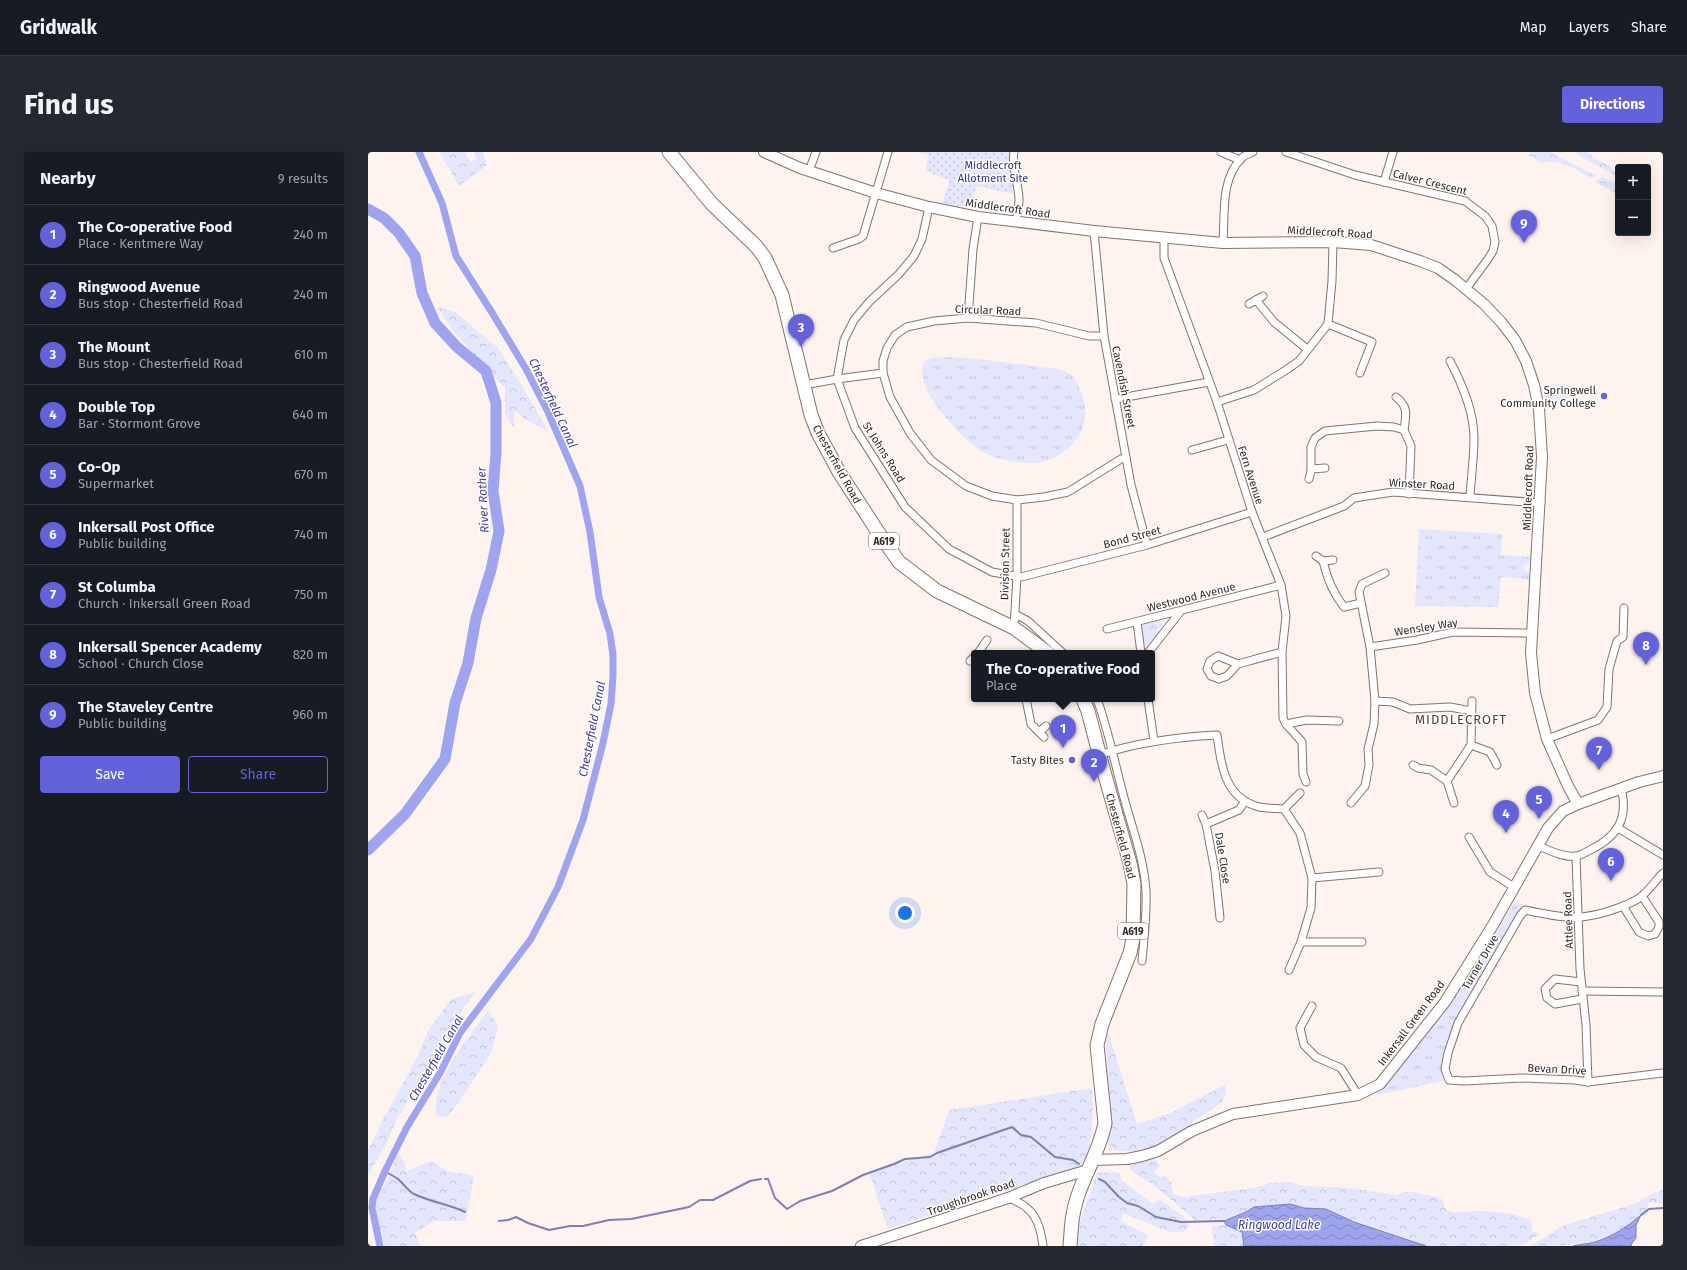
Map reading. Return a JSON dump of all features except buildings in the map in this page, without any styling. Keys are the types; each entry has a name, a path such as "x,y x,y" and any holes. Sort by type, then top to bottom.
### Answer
{"highway":[{"name":"Chesterfield Road","path":"669,152 712,204 756,246 766,258 782,295 811,415 818,433 858,503 899,562 937,592 1014,628 1044,650"},
{"name":"Chesterfield Road","path":"1084,702 1130,863 1134,884 1133,939 1130,953 1102,1024 1097,1045 1105,1123 1103,1136 1090,1165"},
{"name":"A619","path":"1070,1246 1073,1214 1090,1165"}],"street":[{"name":"Middlecroft Road","path":"764,152 809,171 876,193 929,207 978,217 1094,231 1223,243 1333,242 1371,245 1438,268 1466,289 1502,322 1514,340 1526,361 1540,409 1542,436 1541,503 1531,653 1535,693 1547,739 1568,786 1578,804"},
{"path":"809,171 816,152"},
{"path":"833,248 859,239 863,236 888,152"},
{"path":"1014,152 1013,157 1019,199 1016,222"},
{"path":"1221,152 1240,160"},
{"path":"1223,243 1226,190 1232,172 1242,157 1253,152"},
{"name":"Calver Crescent","path":"1287,152 1355,175 1465,201 1485,216 1494,232 1493,251 1466,289"},
{"path":"1384,182 1393,152"},
{"path":"837,379 844,340 854,320 868,302 899,274 914,256 922,239 929,207"},
{"path":"968,318 973,249 978,217"},
{"name":"Cavendish Street","path":"1094,231 1104,336 1131,485 1147,544"},
{"name":"Fern Avenue","path":"1164,237 1164,258 1217,402 1252,512 1281,585 1286,616 1282,652 1283,718 1286,724"},
{"path":"1217,402 1254,390 1293,365 1299,360 1328,324 1332,281 1333,242"},
{"path":"1263,296 1253,302 1274,322 1307,349"},
{"name":"Circular Road","path":"1104,336 1089,336 1036,323 968,318 934,321 907,327 895,335 887,348 883,361 883,373 890,397 910,433 931,460 966,486 992,496 1017,500 1044,498 1068,492 1121,459 1126,458"},
{"path":"1328,324 1372,342 1360,373"},
{"path":"1450,361 1459,379 1472,420 1474,437 1470,498"},
{"path":"804,386 837,379 883,373"},
{"name":"St Johns Road","path":"837,379 856,428 905,507 949,549 992,572 1017,576"},
{"path":"1115,399 1209,382"},
{"path":"1396,397 1403,402 1406,408 1404,430 1410,446 1409,494"},
{"path":"1309,479 1311,447 1315,438 1325,431 1377,426 1394,427 1404,430"},
{"path":"1192,450 1228,440"},
{"path":"1310,469 1325,468"},
{"name":"Winster Road","path":"1263,537 1344,506 1354,498 1384,492 1541,503"},
{"name":"Division Street","path":"1014,628 1017,576 1017,500"},
{"name":"Bond Street","path":"1017,576 1021,577 1147,544 1252,512"},
{"path":"1316,556 1323,561 1335,595 1344,607 1361,603"},
{"path":"1323,561 1333,560"},
{"path":"1351,803 1365,786 1369,766 1368,749 1374,724 1375,701 1370,647 1359,592 1362,584 1385,573"},
{"name":"Westwood Avenue","path":"1107,629 1180,612 1281,585"},
{"path":"1547,739 1598,720 1607,707 1609,669 1617,641 1623,637 1624,608"},
{"path":"1150,650 1180,612"},
{"path":"1015,614 1028,621 1060,650"},
{"path":"1137,622 1141,650"},
{"name":"Wensley Way","path":"1370,647 1417,640 1453,632 1533,632"},
{"path":"983,650 987,640"},
{"path":"1238,664 1282,652"},
{"path":"1375,701 1393,702 1410,709 1450,707 1471,711"},
{"path":"1447,781 1471,746 1472,701"},
{"path":"1027,702 1031,724 1042,735 1046,726"},
{"name":"Chesterfield Road","path":"1098,702 1113,750 1122,789 1141,856 1146,890 1142,960"},
{"path":"1148,702 1154,741"},
{"path":"1286,724 1307,720 1339,720"},
{"path":"1286,724 1302,742 1303,774 1306,782"},
{"path":"1099,755 1113,750 1154,741 1185,736 1217,735 1221,767 1232,789 1245,801 1258,807 1284,809 1300,793"},
{"path":"1471,746 1490,752 1496,765"},
{"path":"1413,765 1418,768 1431,770 1447,781 1454,803"},
{"name":"Inkersall Green Road","path":"1090,1165 1128,1159 1158,1151 1192,1131 1233,1114 1358,1095 1380,1084 1445,1002 1493,925 1548,828 1563,811 1620,788 1663,776"},
{"path":"1538,845 1554,853 1576,856 1601,845 1612,836 1618,828 1622,817 1624,799 1620,788"},
{"name":"Dale Close","path":"1220,918 1215,871 1206,824 1239,810 1245,801"},
{"path":"1284,809 1300,833 1312,878 1311,908 1301,942 1289,970"},
{"path":"1202,815 1206,824"},
{"path":"1618,828 1663,855"},
{"path":"1469,837 1490,872 1514,887"},
{"name":"Attlee Road","path":"1576,856 1580,918 1581,982 1586,1025 1588,1082"},
{"path":"1312,878 1379,872"},
{"path":"1580,918 1601,914 1624,906 1642,896 1663,873"},
{"path":"1624,906 1639,932 1648,936 1655,934 1659,927 1659,922 1642,896"},
{"name":"Turner Drive","path":"1449,1080 1445,1069 1448,1053 1458,1022 1520,916 1525,910 1560,918 1580,918"},
{"path":"1301,942 1362,942"},
{"path":"1581,982 1555,979 1545,989 1547,998 1555,1004 1582,1000"},
{"path":"1582,991 1663,992"},
{"path":"1312,1006 1300,1028 1304,1045 1316,1057 1341,1068 1358,1095"},
{"name":"Bevan Drive","path":"1449,1080 1464,1081 1522,1078 1575,1080 1588,1082 1663,1073"},
{"name":"Troughbrook Road","path":"861,1246 1008,1198 1090,1165"},
{"path":"1008,1198 1026,1206 1034,1215 1039,1226 1043,1246"}],"green space":[{"path":"439,152 464,152 471,162 477,159 474,152 483,152 487,165 459,186"},
{"name":"Middlecroft Allotment Site","path":"919,152 1011,152 1013,194 977,186 971,207 941,205 950,180 926,171 928,155"},
{"path":"1530,152 1551,152 1596,176 1591,178 1561,163 1541,163 1528,155"},
{"path":"1575,152 1587,152 1597,160 1609,165 1615,175 1586,160"},
{"path":"1602,177 1615,184 1615,192 1595,182"},
{"path":"437,307 455,312 498,348 548,431 529,422 514,410 514,428 505,414 505,388 454,332"},
{"path":"944,357 977,359 1046,367 1062,370 1070,374 1078,384 1085,406 1083,426 1079,435 1065,451 1039,463 1013,462 981,451 962,436 946,418 932,399 925,385 922,370 924,362 931,358"},
{"path":"1564,384 1570,390 1568,398 1561,403 1553,405 1545,402 1544,392 1549,385"},
{"path":"1419,529 1502,534 1501,555 1530,557 1530,562 1524,566 1524,569 1530,574 1529,579 1501,577 1498,607 1415,606"},
{"path":"1158,619 1163,624 1152,644 1144,645 1141,627 1143,623"},
{"path":"1514,904 1523,904 1454,1024 1448,1039 1442,1067 1444,1081 1376,1095 1378,1091 1385,1086 1466,981"},
{"path":"476,992 445,1036 428,1070 399,1115 384,1148 368,1175 368,1151 382,1121 418,1056 428,1031 451,999"},
{"path":"488,1010 498,1026 492,1051 458,1104 446,1117 437,1117 436,1104 444,1076 452,1061"},
{"path":"1105,1022 1137,1124 1168,1114 1225,1085 1226,1094 1221,1103 1191,1123 1186,1129 1153,1150 1115,1151 1106,1142 1109,1113"},
{"path":"1092,1088 1093,1113 1089,1154 1081,1166 888,1229 869,1172 934,1153 949,1110"},
{"path":"398,1153 405,1163 405,1172 431,1161 447,1171 474,1176 466,1221 434,1221 415,1233 420,1246 385,1246 377,1217 375,1202 388,1179"},
{"path":"1155,1158 1160,1166 1154,1173 1160,1177 1166,1176 1171,1183 1173,1194 1183,1197 1254,1188 1271,1183 1289,1182 1303,1186 1349,1188 1396,1195 1408,1191 1441,1198 1446,1210 1458,1213 1478,1211 1525,1218 1531,1220 1532,1231 1540,1234 1524,1244 1509,1246 1426,1246 1354,1222 1326,1209 1304,1208 1290,1204 1254,1207 1228,1219 1195,1220 1155,1186 1129,1169 1131,1163"},
{"path":"1116,1172 1120,1174 1121,1180 1153,1204 1159,1199 1183,1216 1189,1226 1184,1232 1169,1232 1123,1213 1121,1221 1149,1236 1142,1246 1076,1246 1079,1224 1097,1173"},
{"path":"1663,1190 1663,1203 1648,1202 1648,1214 1644,1217 1641,1215 1615,1233 1589,1242 1576,1244 1562,1246 1530,1246 1565,1225 1637,1203 1653,1193"},
{"path":"1226,1225 1242,1232 1244,1246 1214,1246 1212,1226"}],"water":[{"name":"Ringwood Lake","path":"1290,1204 1304,1208 1326,1209 1354,1222 1426,1246 1244,1246 1242,1232 1226,1225 1224,1221 1254,1207"},
{"path":"1641,1215 1636,1225 1636,1238 1631,1246 1573,1246 1595,1242 1608,1237"}],"waterway":[{"name":"Chesterfield Canal","path":"380,1246 372,1208 373,1199 385,1171 407,1127 440,1073 460,1033 531,939 558,887 583,820 603,743 611,704 613,676 613,655 610,634 599,597 590,532 580,486 548,412 526,369 456,256 442,203 419,152"},
{"name":"River Rother","path":"368,209 384,218 399,233 415,256 422,293 435,323 457,347 486,371 496,403 496,452 493,491 499,531 491,570 476,618 468,663 455,703 445,759 405,814 368,850"},
{"path":"765,1179 768,1179 775,1198 787,1209 800,1201 832,1191 863,1175 905,1159 930,1157 937,1153 1012,1127 1021,1135 1031,1137 1055,1157 1073,1160 1079,1164"},
{"path":"385,1171 398,1179 409,1191 414,1194 465,1212"},
{"path":"499,1221 516,1217 549,1230 570,1226 583,1226 609,1220 631,1219 689,1207 700,1200 713,1200 750,1181 761,1179"},
{"path":"1099,1179 1105,1182 1127,1203 1138,1206 1156,1217 1181,1222 1224,1221"},
{"path":"1641,1215 1649,1209 1663,1208"}],"place":[{"name":"The Staveley Centre","path":"1524,243"},
{"name":"The Mount","path":"801,347"},
{"name":"Springwell Community College","path":"1604,396"},
{"name":"Inkersall Spencer Academy","path":"1646,665"},
{"name":"The Co-operative Food","path":"1063,748"},
{"name":"Tasty Bites","path":"1072,760"},
{"name":"St Columba","path":"1599,770"},
{"name":"Ringwood Avenue","path":"1094,782"},
{"name":"Co-Op","path":"1539,819"},
{"name":"Double Top","path":"1506,833"},
{"name":"Inkersall Post Office","path":"1611,881"}],"district":[{"name":"MIDDLECROFT","path":"1461,719"}]}
